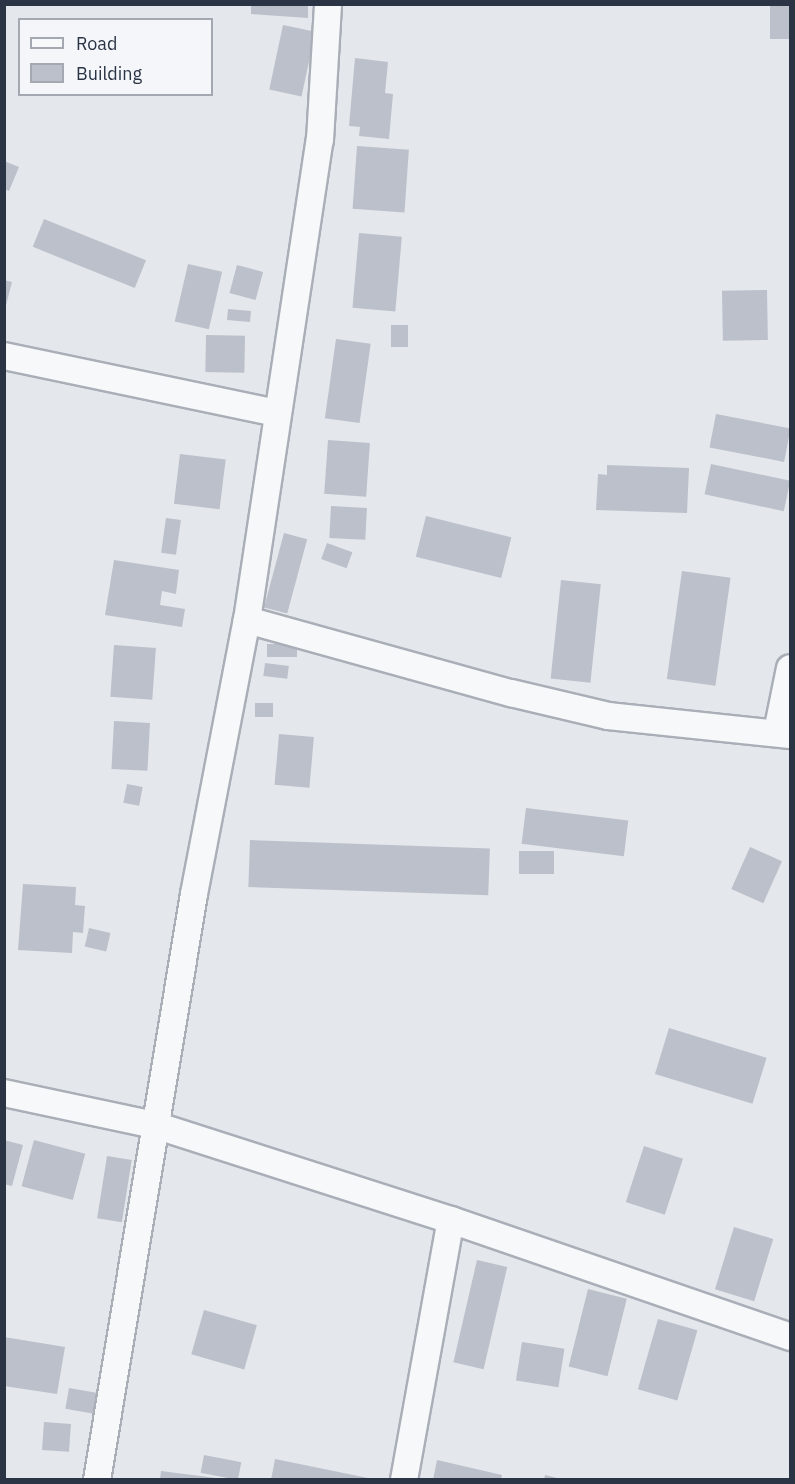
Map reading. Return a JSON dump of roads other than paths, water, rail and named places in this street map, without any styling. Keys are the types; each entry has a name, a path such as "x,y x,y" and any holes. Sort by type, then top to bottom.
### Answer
{"street":[{"path":"97,1479 194,894 247,620 320,140 328,4"},
{"path":"4,356 277,413"},
{"path":"247,620 511,693 608,716 784,734 790,668"},
{"path":"4,1093 155,1125 451,1220 790,1336"},
{"path":"404,1479 451,1220"}]}
